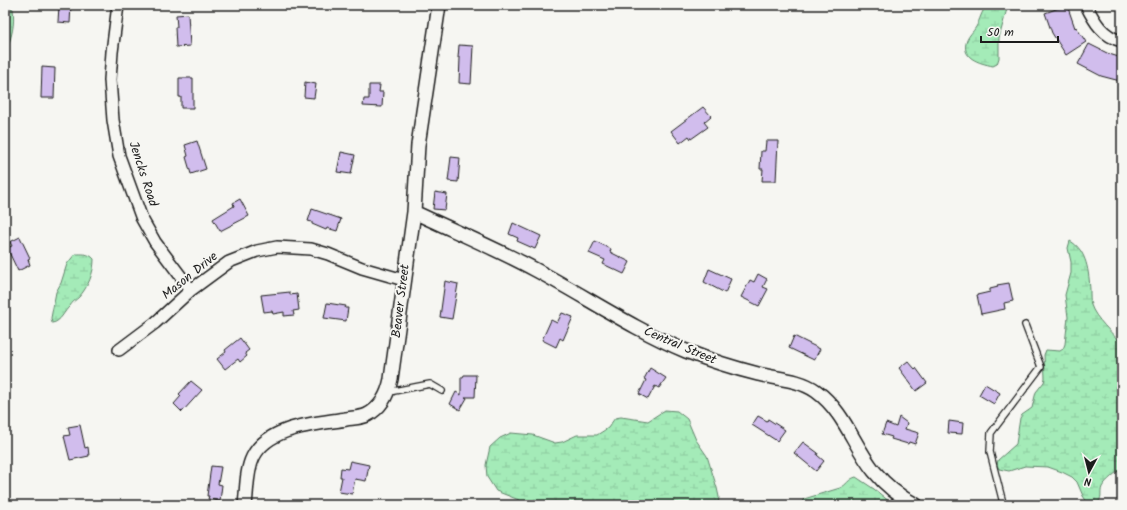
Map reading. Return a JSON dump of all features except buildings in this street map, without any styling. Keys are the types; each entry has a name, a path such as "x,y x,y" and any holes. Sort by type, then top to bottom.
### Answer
{"street":[{"name":"Jencks Road","path":"118,5 110,80 113,120 119,156 142,219 155,242 191,290"},
{"name":"Beaver Street","path":"246,505 249,471 253,456 270,438 291,429 365,416 375,409 388,392 414,212 418,145 439,5"},
{"path":"1086,5 1095,22 1104,32 1116,40 1122,41"},
{"name":"Central Street","path":"414,212 535,269 609,312 685,350 705,358 758,374 802,384 816,391 842,418 874,471 892,490 916,505"},
{"name":"Mason Drive","path":"119,350 155,322 191,290 229,262 257,251 277,246 311,249 340,258 362,268 404,280"}],"lane":[{"path":"1003,505 990,452 991,433 1041,367 1025,325"},
{"path":"388,392 430,384 442,391"}],"green space":[{"path":"987,5 1008,5 999,38 999,58 997,64 993,66 972,59 966,51 967,40 976,27 983,10"},
{"path":"5,6 13,9 14,20 11,36 5,52"},
{"path":"1070,241 1080,250 1086,262 1093,310 1122,344 1122,468 1104,484 1101,490 1100,500 1096,505 1089,505 1077,482 1072,477 1062,472 1048,467 1025,466 1009,471 999,469 997,465 998,460 1016,444 1020,418 1032,408 1036,392 1044,382 1044,355 1046,350 1060,351 1063,349 1065,344 1068,317 1065,295 1071,273 1071,262 1068,248"},
{"path":"75,254 88,255 94,259 92,275 79,297 72,303 58,321 52,323 51,318 56,292 61,283 67,264"},
{"path":"665,410 677,411 687,419 696,440 707,456 717,488 719,497 718,505 655,505 634,500 624,505 525,505 519,500 496,491 487,477 486,465 490,447 500,438 511,433 533,435 555,443 562,442 577,435 597,435 608,428 615,418 621,417 648,421"},
{"path":"856,477 890,502 889,505 799,505 804,499 840,488"}]}
